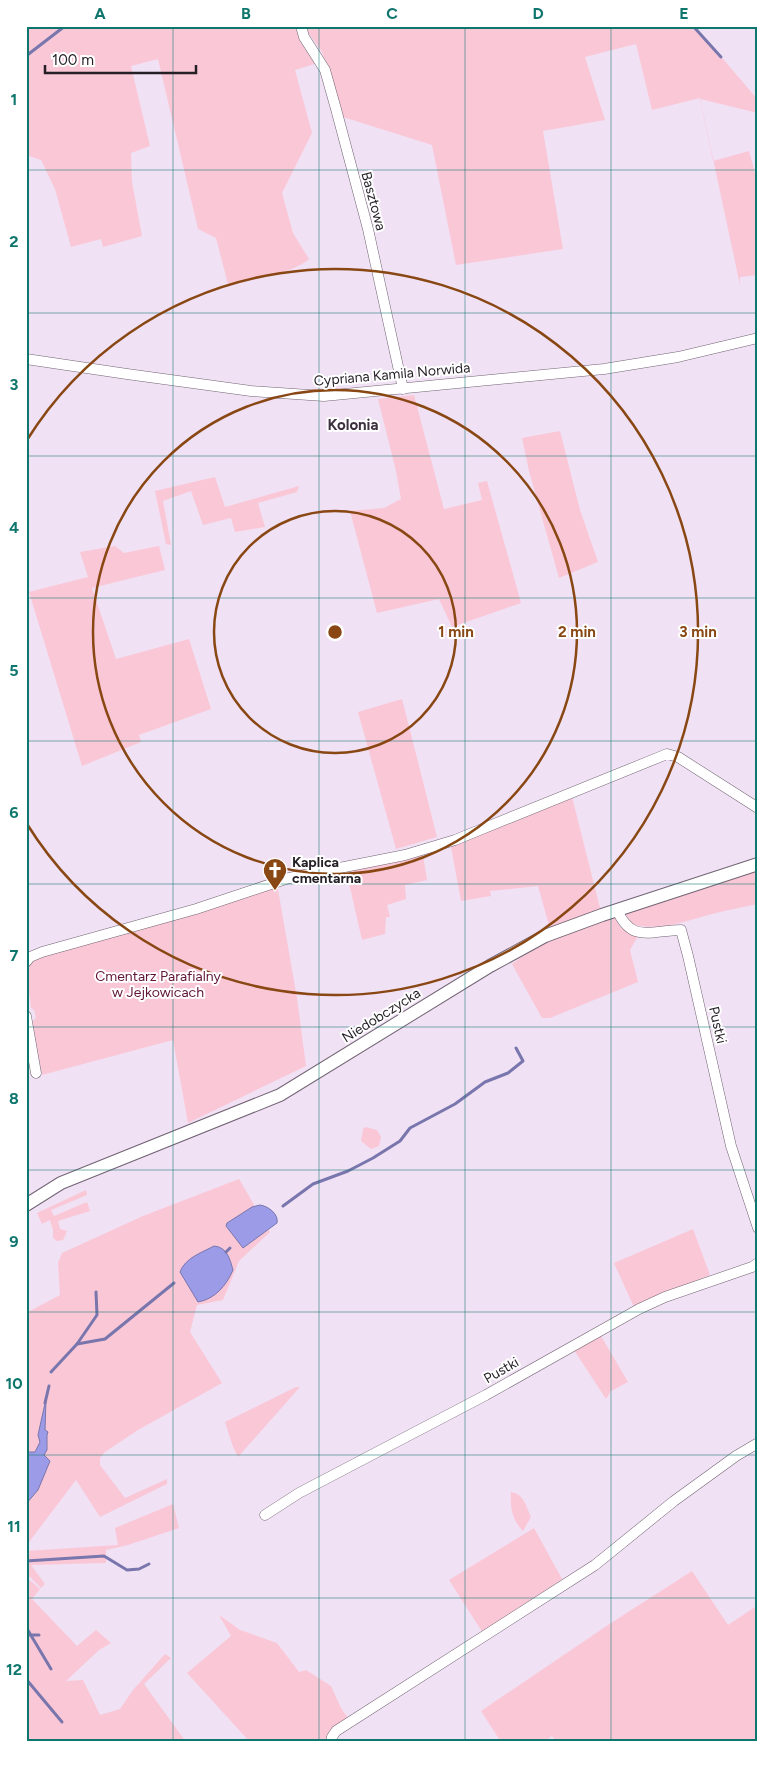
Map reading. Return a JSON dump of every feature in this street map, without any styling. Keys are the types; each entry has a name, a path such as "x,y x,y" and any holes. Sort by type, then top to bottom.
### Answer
{"street":[{"name":"Basztowa","path":"301,26 304,37 325,70 334,101 368,229 403,388"},
{"name":"Cypriana Kamila Norwida","path":"26,359 251,391 324,396 604,369 678,357 758,338"},
{"path":"26,962 30,957 42,952 196,909 289,878 405,855 455,840 667,754 678,757 758,808"},
{"name":"Niedobczycka","path":"26,1205 61,1183 280,1095 490,966 545,936 617,910 758,864"},
{"name":"Pustki","path":"617,910 626,927 634,931 644,933 681,930 731,1146 758,1228"},
{"path":"26,1016 36,1073"},
{"name":"Pustki","path":"265,1515 299,1493 486,1395 639,1309 666,1297 752,1267 758,1263"},
{"path":"331,1742 336,1731 595,1565 674,1501 736,1456 758,1443"}],"green space":[{"path":"26,26 297,26 318,63 295,70 312,133 282,193 293,233 309,259 283,272 228,284 216,238 198,229 158,59 131,66 150,146 131,153 132,182 142,236 103,247 101,239 71,247 55,189 41,160 26,155"},
{"path":"306,26 695,26 758,100 758,113 700,98 652,110 636,44 585,57 605,120 543,131 563,249 456,265 432,145 343,117 322,52 307,31"},
{"path":"749,151 758,184 758,275 740,277 740,285 713,161"},
{"path":"414,395 444,509 482,500 478,483 487,481 521,603 452,627 439,599 377,613 350,511 384,508 401,499 378,399"},
{"path":"560,431 580,510 598,562 559,578 529,471 522,438"},
{"path":"215,477 225,507 299,486 297,492 258,503 265,527 235,532 231,518 203,525 191,491 163,501 171,545 166,544 155,491"},
{"path":"115,546 124,553 159,546 165,570 92,588 116,659 189,639 211,709 139,735 141,742 82,766 29,592 88,577 80,552"},
{"path":"402,699 437,837 396,849 358,712"},
{"path":"571,793 600,908 602,909 550,929 538,886 490,891 491,896 461,901 452,844"},
{"path":"423,855 427,880 405,885 406,899 387,905 390,917 386,917 385,934 362,940 346,870"},
{"path":"758,867 758,904 652,927 632,924 625,913"},
{"name":"Cmentarz Parafialny w Jejkowicach","path":"277,884 297,998 306,1066 188,1123 173,1040 42,1075 32,1023 36,1017 34,1010 31,1008 28,984 29,965 38,957"},
{"path":"614,915 620,927 638,936 630,950 638,982 550,1018 542,1018 512,964 524,955 561,935"},
{"path":"366,1127 377,1130 381,1137 379,1146 371,1149 361,1141 363,1129"},
{"path":"239,1179 270,1232 239,1261 223,1300 197,1305 190,1332 222,1383 138,1430 105,1452 100,1458 100,1465 125,1498 167,1479 167,1484 100,1517 76,1480 26,1546 26,1504 38,1490 41,1452 26,1452 26,1313 60,1295 58,1263 62,1253 143,1216"},
{"path":"86,1190 87,1195 51,1210 54,1216 87,1202 90,1211 58,1221 60,1229 67,1231 63,1240 57,1241 53,1238 50,1220 42,1224 37,1213"},
{"path":"693,1229 710,1275 634,1307 614,1263"},
{"path":"601,1336 628,1382 611,1391 606,1399 574,1350"},
{"path":"296,1387 300,1387 238,1457 225,1422"},
{"path":"511,1492 522,1498 531,1517 523,1531 516,1522 513,1513"},
{"path":"173,1504 179,1528 128,1545 106,1550 106,1563 31,1565 45,1584 41,1588 26,1573 26,1551 118,1545 115,1528"},
{"path":"534,1528 562,1579 483,1633 449,1580"},
{"path":"692,1571 728,1625 758,1605 758,1742 556,1742 552,1736 544,1742 501,1742 481,1711"},
{"path":"26,1577 40,1589 32,1599 77,1646 96,1630 111,1643 99,1650 66,1681 83,1680 100,1715 120,1709 133,1690 165,1654 171,1658 144,1684 186,1742 26,1742"},
{"path":"219,1615 240,1630 277,1643 299,1672 306,1670 331,1686 348,1718 326,1742 250,1742 187,1673 231,1636"}],"water":[{"path":"260,1205 272,1211 277,1223 243,1248 226,1226 227,1223 252,1207"},
{"path":"214,1246 225,1251 233,1270 227,1281 215,1295 198,1302 180,1272 190,1259"},
{"path":"46,1399 45,1430 48,1432 47,1450 44,1455 50,1461 38,1490 26,1504 26,1452 35,1452 40,1442 38,1435"}],"waterway":[{"path":"26,56 65,26"},
{"path":"693,26 721,57"},
{"path":"283,1206 313,1184 348,1171 373,1158 400,1141 410,1128 455,1104 485,1082 508,1073 523,1061 516,1048"},
{"path":"226,1252 230,1248"},
{"path":"51,1372 77,1344 105,1339 174,1283"},
{"path":"77,1344 97,1315 96,1292"},
{"path":"45,1403 49,1386"},
{"path":"26,1561 104,1556 127,1570 139,1569 149,1564"},
{"path":"26,1627 51,1669"},
{"path":"30,1635 39,1635"},
{"path":"26,1679 62,1722"}],"place":[{"name":"Kaplica cmentarna","path":"275,891"}],"district":[{"name":"Kolonia","path":"353,425"}]}
